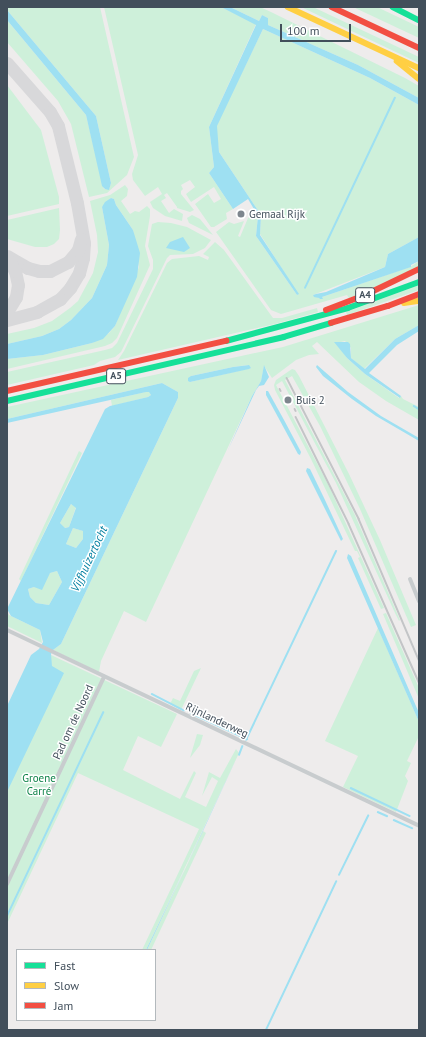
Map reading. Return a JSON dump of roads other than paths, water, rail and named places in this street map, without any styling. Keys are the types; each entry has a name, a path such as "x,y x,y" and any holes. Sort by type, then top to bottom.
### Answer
{"main road":[{"path":"288,7 419,68"},
{"path":"332,7 419,48"},
{"path":"392,7 419,20"},
{"path":"399,7 419,16"},
{"path":"390,54 419,79"},
{"name":"A4","path":"310,319 325,310 363,296 419,269"},
{"name":"A5","path":"7,391 257,334 361,304 419,282"},
{"name":"A5","path":"7,401 312,330 388,306 419,294"},
{"name":"A5","path":"388,306 419,301"}],"street":[{"path":"410,579 419,600"},
{"name":"Rijnlanderweg","path":"7,630 419,826"},
{"name":"Pad om de Noord","path":"7,884 104,677"}],"water":[{"path":"221,7 230,7 259,21 262,15 268,18 268,25 358,65 419,98 419,105 370,78 263,29 217,126 219,152 261,215 260,235 299,294 297,295 256,236 258,216 248,199 233,209 209,173 214,167 209,127 256,25"},
{"path":"7,10 96,116 111,183 109,190 102,186 86,115 7,20"},
{"path":"111,198 114,199 116,205 133,230 140,253 137,277 115,326 103,339 92,343 43,355 7,359 7,344 42,336 59,329 71,320 92,298 107,265 109,245 102,207 105,202"},
{"path":"183,237 190,248 184,252 166,248 170,242"},
{"path":"419,237 419,261 411,265 411,267 322,297 323,299 314,297 313,295 326,292 385,267 388,254"},
{"path":"419,325 419,331 397,345 369,373 401,396 400,398 365,374 347,358 334,342 348,342 350,344 351,358 365,369 395,339"},
{"path":"249,365 251,368 249,369 190,382 188,381 188,378 191,376"},
{"path":"264,365 269,377 264,385 259,386 256,390 227,452 252,396 261,381"},
{"path":"317,365 348,392 381,416 419,438 419,441 376,416 352,399 323,376 316,367"},
{"name":"Vijfhuizertocht","path":"162,383 178,392 178,398 61,644 53,650 51,654 52,666 64,673 7,792 7,706 31,655 39,649 43,642 40,630 11,616 7,609 105,409 110,406 151,395 149,392 146,392 7,423 7,419","holes":["71,504 76,508 69,527 65,528 60,523","73,528 83,531 83,539 76,548 66,544","57,571 62,582 49,605 36,603 30,597 28,589 34,587 42,590 50,573"]},
{"path":"266,391 268,391 301,452 300,455 298,454 266,395"},
{"path":"307,468 310,469 325,500 343,539 341,541 306,471"},
{"path":"348,554 351,556 419,713 419,722 347,558"},
{"path":"239,753 203,831 186,867"},
{"path":"186,867 147,949 146,949"}],"waterway":[{"path":"305,288 395,98"},
{"path":"414,406 419,409"},
{"path":"246,740 336,551"},
{"path":"152,694 184,710"},
{"path":"7,916 103,713"},
{"path":"191,713 247,739"},
{"path":"239,755 242,747"},
{"path":"351,788 410,816"},
{"path":"378,812 387,816"},
{"path":"339,875 368,816"},
{"path":"394,820 412,828"},
{"path":"266,1030 336,882"}],"railway":[{"path":"287,378 359,519 419,660"},
{"path":"296,417 349,524 419,682"}],"place":[{"name":"Gemaal Rijk","path":"241,214"},
{"name":"Buis 2","path":"288,400"}],"park label":[{"name":"Groene Carré","path":"39,785"}]}
